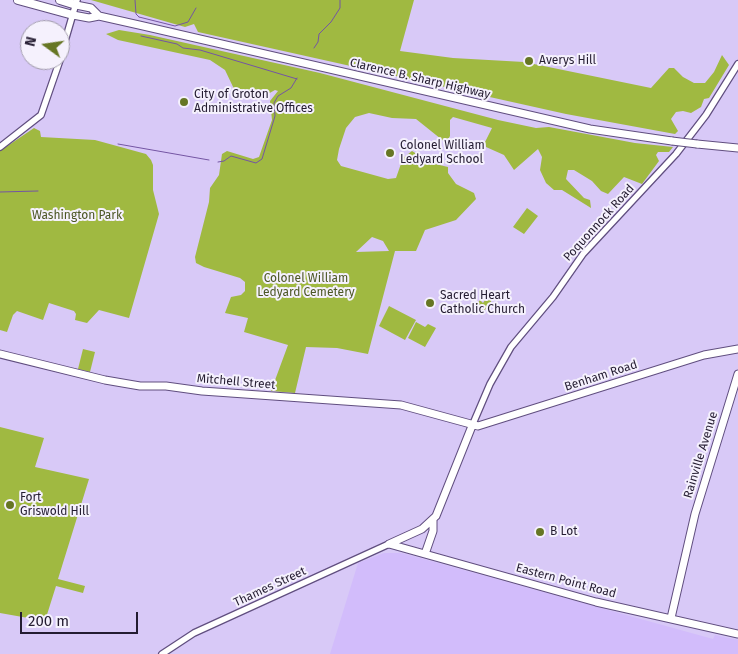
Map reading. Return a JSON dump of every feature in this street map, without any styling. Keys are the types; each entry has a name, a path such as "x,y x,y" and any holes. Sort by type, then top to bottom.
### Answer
{"highway":[{"path":"18,0 73,15"},
{"path":"60,0 77,2"}],"main road":[{"name":"Clarence B. Sharp Highway","path":"77,2 91,8 99,16"},
{"name":"Clarence B. Sharp Highway","path":"73,15 89,18 99,16 590,129 738,148"},
{"name":"Benham Road","path":"472,426 490,424 704,355 738,348"},
{"name":"Mitchell Street","path":"0,354 89,376 140,386 166,386 202,391 401,405 472,426"},
{"name":"Rainville Avenue","path":"671,618 705,477 738,374"},
{"name":"Poquonnock Road","path":"425,554 432,531 433,520 472,426"},
{"path":"388,544 422,529 433,520"},
{"name":"Eastern Point Road","path":"388,544 596,602 738,634"}],"street":[{"path":"70,25 77,2"},
{"name":"Poquonnock Road","path":"472,426 490,384 511,347 553,297 583,254 676,154 708,112 738,64"},
{"path":"0,147 41,115 56,70"},
{"name":"Thames Street","path":"162,654 206,627 388,544"}],"shaded area":[{"path":"384,553 401,553 713,639 715,635 738,640 738,654 330,654 358,563"}],"green space":[{"path":"91,0 414,0 400,51 453,58 524,62 651,88 669,68 674,68 683,77 694,83 705,83 714,72 722,55 729,65 709,98 704,99 701,107 691,113 676,112 671,119 678,131 675,134 566,114 198,32 194,24 185,27"},
{"name":"Colonel William Ledyard Cemetery","path":"119,30 150,35 320,73 498,120 536,128 549,127 635,143 673,147 669,152 658,152 656,155 659,161 642,184 624,177 608,194 601,191 592,181 574,170 568,170 566,179 584,198 590,200 591,208 562,190 554,190 546,183 540,170 542,157 538,149 514,170 504,155 486,147 485,142 492,128 453,117 450,120 450,136 446,143 416,119 392,118 369,113 355,117 346,128 339,149 337,160 341,166 388,179 396,178 403,158 412,151 431,163 448,167 448,173 456,184 474,193 476,199 456,220 425,230 416,251 395,251 368,354 337,348 306,347 295,393 271,391 288,345 244,332 248,318 225,313 231,297 241,295 245,291 245,282 240,278 196,263 195,257 209,202 210,188 219,175 222,154 227,151 253,159 259,157 272,120 270,101 278,91 275,90 259,99 235,91 225,70 210,60 118,40 106,34","holes":["372,237 383,241 389,251 356,252"]},
{"name":"Washington Park","path":"34,128 40,131 41,137 95,140 146,154 151,160 153,165 153,190 159,214 129,318 99,310 87,323 75,320 76,314 74,311 49,303 43,320 17,311 13,315 7,332 0,330 0,151"},
{"path":"527,208 538,216 524,234 513,227"},
{"path":"491,292 495,296 482,314 474,307 480,300 483,303"},
{"path":"389,306 416,320 405,340 379,326"},
{"path":"416,322 425,327 428,324 436,328 425,347 408,338"},
{"path":"83,349 95,352 90,372 78,369"},
{"path":"0,427 44,438 35,467 89,479 58,579 85,586 83,593 56,586 45,621 0,613"}],"waterway":[{"path":"135,0 136,14 139,17"},
{"path":"314,48 318,42 319,34 331,22 340,8 340,0"},
{"path":"139,17 175,26 188,22 196,8"},
{"path":"141,36 177,44 183,48 200,50 297,79"},
{"path":"218,162 224,161 231,156 256,163 262,159 275,116 274,103 278,96 291,88 297,78"},
{"path":"118,144 209,160"},
{"path":"0,192 38,191"}],"place":[{"name":"Averys Hill","path":"529,61"},
{"name":"City of Groton Administrative Offices","path":"184,102"},
{"name":"Colonel William Ledyard School","path":"390,153"},
{"name":"Sacred Heart Catholic Church","path":"430,303"},
{"name":"Fort Griswold Hill","path":"10,505"},
{"name":"B Lot","path":"540,532"}]}
